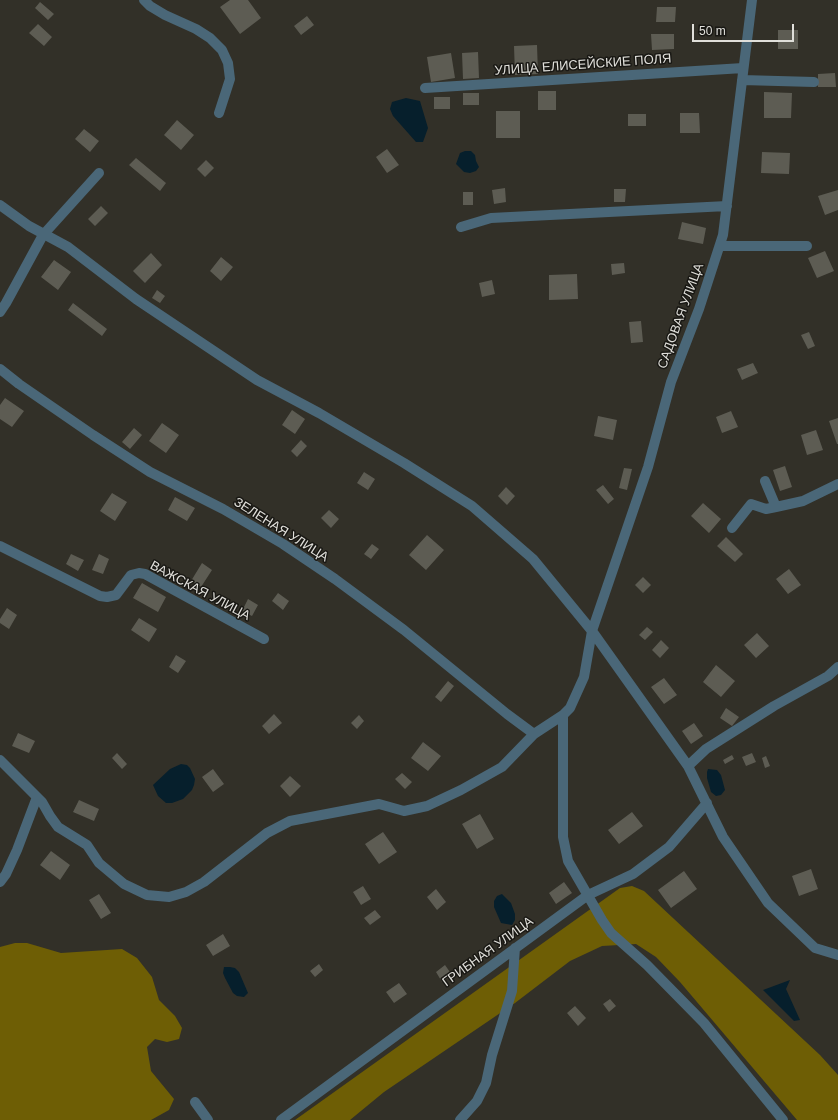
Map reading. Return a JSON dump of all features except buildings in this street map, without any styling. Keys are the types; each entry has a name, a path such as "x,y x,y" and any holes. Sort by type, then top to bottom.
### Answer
{"street":[{"path":"144,0 150,6 165,15 196,29 210,38 222,50 228,64 230,79 219,114"},
{"name":"САДОВАЯ УЛИЦА","path":"563,715 570,708 584,677 592,631 648,467 671,382 699,309 720,246 727,206 752,0"},
{"name":"УЛИЦА ЕЛИСЕЙСКИЕ ПОЛЯ","path":"425,88 743,68"},
{"path":"742,80 814,82"},
{"path":"0,312 43,235 99,173"},
{"path":"0,205 43,235 68,247 136,299 257,380 404,463 472,506 533,559 592,631 688,766 723,837 768,903 815,948 838,956"},
{"path":"461,227 491,218 727,206"},
{"path":"720,246 808,246"},
{"name":"ЗЕЛЕНАЯ УЛИЦА","path":"0,369 19,384 150,472 223,509 283,544 335,579 404,630 507,714 534,734"},
{"path":"765,481 776,507"},
{"path":"732,528 751,504 766,509 803,501 838,484"},
{"name":"ВАЖСКАЯ УЛИЦА","path":"0,546 100,596 108,597 116,595 131,575 139,573 145,574 264,640"},
{"path":"688,766 706,749 774,706 828,676 838,667"},
{"path":"0,760 39,800 58,827 87,845 100,863 124,884 147,895 169,897 186,892 204,882 267,833 290,821 379,804 404,810 427,806 461,790 502,767 534,734 563,715"},
{"path":"563,715 563,837 568,861 610,933 647,965 704,1023 783,1120"},
{"path":"0,882 6,874 39,800"},
{"name":"ГРИБНАЯ УЛИЦА","path":"281,1120 588,895 633,874 669,847 707,803"},
{"path":"460,1120 477,1101 486,1083 492,1055 512,991 515,948"},
{"path":"195,1102 208,1120"}],"shaded area":[{"path":"632,886 644,891 820,1055 838,1075 838,1120 797,1120 680,982 656,957 636,944 602,946 570,961 515,1003 384,1092 350,1120 295,1120 620,888"},
{"path":"15,943 27,943 61,953 122,949 137,958 152,977 159,1000 175,1016 182,1028 179,1039 167,1042 155,1039 147,1047 151,1071 174,1099 169,1110 151,1120 0,1120 0,947"}],"water":[{"path":"406,98 420,101 428,128 423,142 416,142 393,116 390,109 392,102"},
{"path":"471,151 475,155 479,167 476,171 470,173 464,172 456,164 460,153"},
{"path":"181,764 187,765 190,768 195,779 194,785 192,790 183,799 172,803 166,803 158,796 153,785 170,769"},
{"path":"708,769 717,770 721,775 725,790 721,795 716,796 711,792 707,778"},
{"path":"502,894 511,903 515,914 515,920 512,925 501,923 494,907 494,901 497,896"},
{"path":"224,967 235,968 239,972 248,993 244,997 237,996 233,993 223,973"},
{"path":"790,980 786,989 800,1020 794,1021 763,990"}]}
